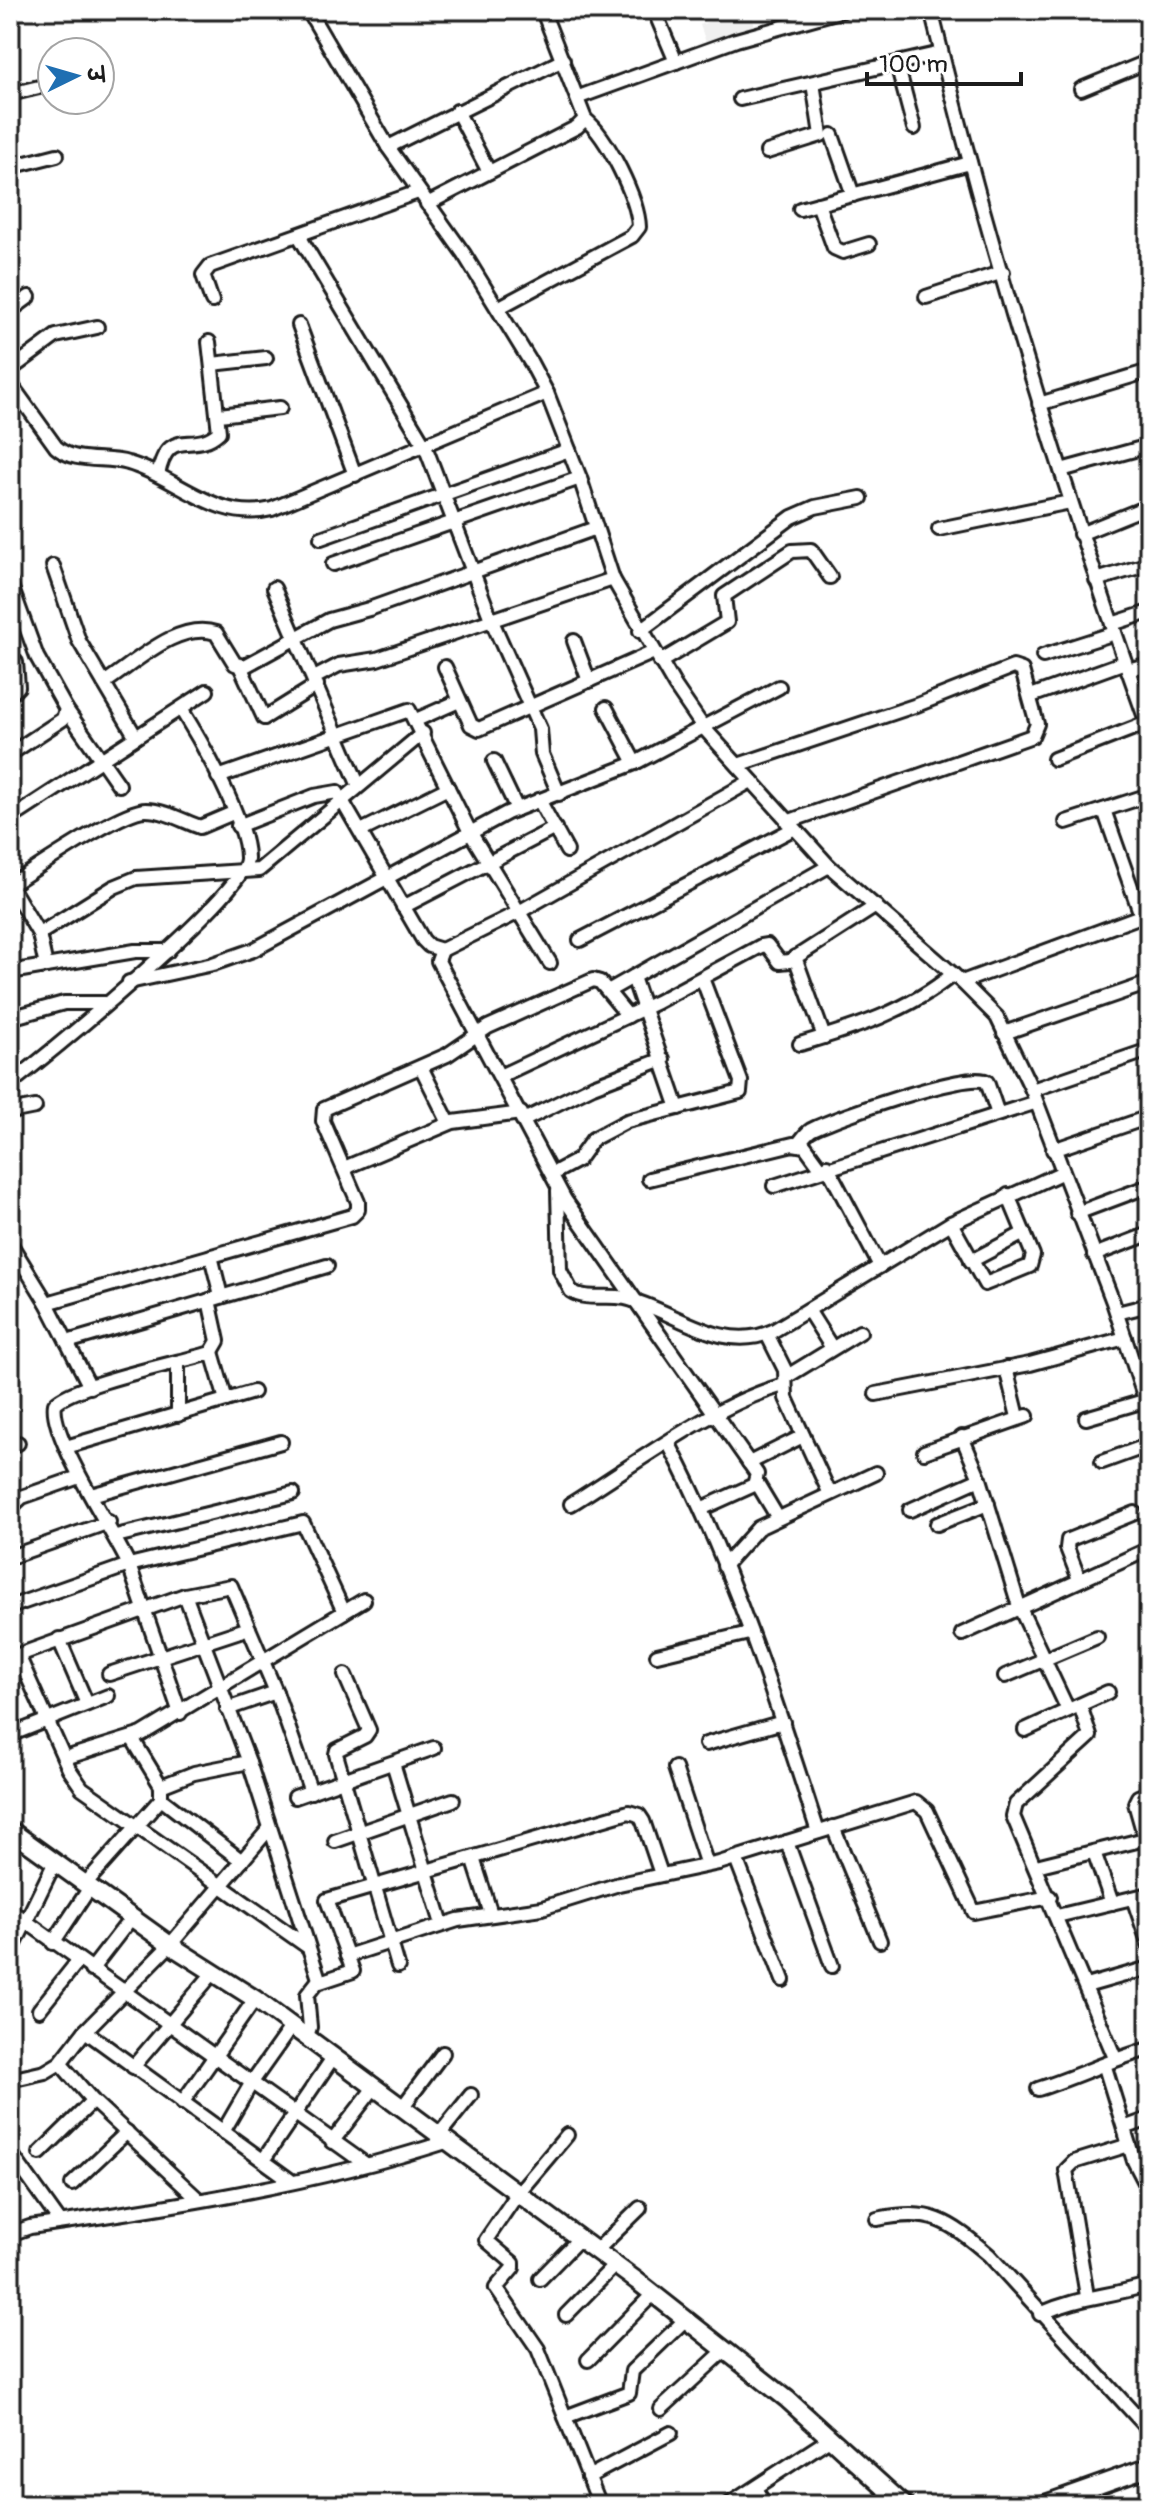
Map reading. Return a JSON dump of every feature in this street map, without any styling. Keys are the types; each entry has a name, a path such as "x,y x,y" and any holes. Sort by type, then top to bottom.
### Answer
{"main road":[{"path":"12,1836 88,1884 170,1945 255,1999 332,2059 615,2265 725,2350 831,2438 904,2505"},
{"path":"1042,2505 1149,2467"}],"street":[{"path":"308,10 388,147 498,308 547,393 580,478 613,579 640,631 703,727 829,866 958,978 997,1017 1033,1097 1117,1313 1146,1397 1086,1418"},
{"path":"654,10 676,62"},
{"path":"579,97 750,36 843,10"},
{"path":"931,10 970,163 1039,404 1080,534 1148,726 1054,759"},
{"path":"498,308 632,236 639,227 619,169 600,132 585,119 579,97 544,14"},
{"path":"740,99 941,53"},
{"path":"388,147 563,60"},
{"path":"1081,89 1149,61"},
{"path":"897,64 914,128"},
{"path":"767,152 821,135 813,83"},
{"path":"10,94 36,88"},
{"path":"457,111 489,172"},
{"path":"427,204 585,119"},
{"path":"832,135 853,195"},
{"path":"10,167 57,155"},
{"path":"800,209 970,163"},
{"path":"212,301 204,280 205,269 418,192"},
{"path":"818,204 834,248 843,252 869,244"},
{"path":"299,236 425,446 456,520 491,619 540,729 542,754 559,794"},
{"path":"926,297 1003,272"},
{"path":"10,311 29,297"},
{"path":"299,325 355,475"},
{"path":"10,370 56,336 97,327"},
{"path":"158,475 165,451 180,443 216,435 220,427 209,342"},
{"path":"212,364 266,358"},
{"path":"1039,404 1149,371"},
{"path":"10,383 61,451 74,456 125,462 158,475 213,505 243,513 272,509 547,393"},
{"path":"219,415 280,408"},
{"path":"1061,470 1149,446"},
{"path":"321,538 569,450"},
{"path":"333,564 580,478"},
{"path":"640,631 792,517 828,504 861,498"},
{"path":"939,529 1070,502"},
{"path":"1080,534 1149,506"},
{"path":"240,666 329,620 369,609 596,528"},
{"path":"445,667 471,725 479,729 589,681 657,657 727,622 724,596 792,551 811,550 830,577"},
{"path":"1096,580 1149,564"},
{"path":"53,566 79,641 136,737"},
{"path":"104,683 172,639 190,632 216,633 240,666 264,718 339,665 377,659 613,579"},
{"path":"10,583 15,612 37,657 66,709 119,785"},
{"path":"274,588 358,784"},
{"path":"1043,656 1149,612"},
{"path":"574,641 589,681"},
{"path":"10,695 19,680 13,663 37,657"},
{"path":"1031,696 1127,666 1149,664"},
{"path":"580,940 790,826 1032,736 1037,724 1022,670 1013,667 917,705 738,765"},
{"path":"129,982 213,964 253,950 470,832 517,809 635,763 779,687"},
{"path":"10,819 207,691"},
{"path":"416,720 459,701"},
{"path":"606,708 635,763"},
{"path":"10,754 63,719 66,709"},
{"path":"10,1084 168,951 244,872 247,852 236,819 218,777 181,709"},
{"path":"218,777 403,709 409,710 470,832 550,963"},
{"path":"39,934 114,887 136,878 244,872 269,864 358,784 423,733"},
{"path":"494,761 517,809"},
{"path":"751,781 517,913 442,950 438,961 502,1075 558,1189 757,1474 757,1483 778,1518"},
{"path":"361,831 448,788"},
{"path":"46,966 39,934 10,885 131,813 150,810 200,827 325,792 337,792 343,798 423,940 442,950"},
{"path":"1066,822 1149,795"},
{"path":"539,800 567,851"},
{"path":"800,1044 923,998 958,978 1145,914 1104,810"},
{"path":"403,907 555,828"},
{"path":"608,991 829,866"},
{"path":"502,1075 645,1008 764,945 780,962 795,957 876,906"},
{"path":"10,972 135,951 168,951"},
{"path":"795,957 824,1037"},
{"path":"633,977 678,1108"},
{"path":"552,1174 578,1160 598,1136 627,1121 741,1089 702,978"},
{"path":"47,1303 352,1216 359,1207 323,1121 324,1109 447,1055 479,1032 589,981 598,980 628,1016"},
{"path":"1004,1033 1149,983"},
{"path":"10,1018 64,1003 105,1003"},
{"path":"774,1186 824,1167 998,1114 1149,1050"},
{"path":"344,1168 449,1123 523,1116 663,1059"},
{"path":"421,1067 449,1123"},
{"path":"649,1179 799,1143 817,1128 939,1085 978,1077 987,1082 998,1114"},
{"path":"10,1112 35,1107"},
{"path":"1053,1150 1149,1117"},
{"path":"799,1143 824,1167 880,1266"},
{"path":"558,1189 560,1270 566,1286 584,1296 607,1296 638,1302 713,1333 753,1337 767,1334 951,1223 1061,1173"},
{"path":"1077,1213 1149,1186"},
{"path":"951,1223 971,1261 988,1284 1030,1266 1034,1258 1008,1195"},
{"path":"971,1261 1024,1233"},
{"path":"1094,1255 1149,1234"},
{"path":"10,1243 47,1303 90,1387"},
{"path":"211,1256 218,1341 212,1352 226,1400"},
{"path":"67,1342 327,1266"},
{"path":"1117,1313 1149,1305"},
{"path":"808,1310 832,1348"},
{"path":"571,1504 716,1415 785,1381 860,1332"},
{"path":"767,1334 785,1381 784,1393 830,1494"},
{"path":"876,1394 1006,1368 1125,1338"},
{"path":"180,1713 129,1565 109,1522 79,1477 55,1418 55,1404 64,1396 90,1387 212,1352"},
{"path":"178,1362 178,1415"},
{"path":"924,1452 1022,1416 1006,1368"},
{"path":"66,1447 253,1392"},
{"path":"749,1463 803,1436"},
{"path":"962,1437 980,1479 1019,1606 1043,1659 1074,1708 1089,1725 1090,1736 1014,1808 1013,1816 1086,1986 1110,2063 1129,2145 1149,2190"},
{"path":"91,1495 281,1442"},
{"path":"669,1444 703,1508 783,1722 818,1832"},
{"path":"1102,1462 1149,1445"},
{"path":"724,1566 751,1532 876,1473"},
{"path":"10,1506 22,1497 79,1477"},
{"path":"910,1510 980,1479"},
{"path":"703,1508 757,1483"},
{"path":"116,1536 293,1493"},
{"path":"937,1524 988,1504"},
{"path":"1079,1579 1067,1548 1068,1540 1135,1513"},
{"path":"10,1557 109,1522"},
{"path":"10,1607 129,1565 303,1523 344,1612"},
{"path":"962,1634 1149,1549"},
{"path":"308,1947 82,1788 14,1653 185,1595 231,1586 276,1692 311,1792"},
{"path":"185,1595 249,1762 318,1981"},
{"path":"65,1758 132,1738 180,1713 364,1600"},
{"path":"109,1674 249,1628"},
{"path":"657,1655 749,1633"},
{"path":"1005,1676 1097,1637"},
{"path":"59,1639 87,1704"},
{"path":"345,1675 369,1730 365,1736 336,1751 398,1966"},
{"path":"227,1709 276,1692"},
{"path":"1025,1730 1108,1692"},
{"path":"10,1735 108,1696"},
{"path":"706,1744 783,1722"},
{"path":"132,1738 161,1792 242,1861"},
{"path":"295,1797 434,1748"},
{"path":"53,1943 88,1884 139,1826 161,1792 194,1773 249,1762"},
{"path":"393,1763 442,1924"},
{"path":"675,1768 707,1865"},
{"path":"1036,1866 1147,1838 1135,1800 1149,1793"},
{"path":"335,1841 453,1800"},
{"path":"347,1956 442,1924 542,1908 661,1874 736,1858 916,1802 927,1811 974,1912 1050,1897"},
{"path":"306,2039 310,2027 307,1995 318,1981 353,1973 327,1900 629,1812 643,1821 661,1874"},
{"path":"833,1827 880,1941"},
{"path":"10,2080 45,2072 60,2063 85,2031 170,1945 269,1829"},
{"path":"787,1842 832,1966"},
{"path":"1094,1852 1112,1903"},
{"path":"473,1858 491,1914"},
{"path":"736,1858 783,1980"},
{"path":"10,1954 55,1862"},
{"path":"1057,1916 1149,1894"},
{"path":"1133,1898 1149,1945"},
{"path":"10,1910 78,1961 217,2056 294,2116 364,2163"},
{"path":"91,1970 132,1917"},
{"path":"39,2010 78,1961"},
{"path":"1086,1986 1149,1968"},
{"path":"133,2067 213,1973"},
{"path":"182,2103 255,1999"},
{"path":"223,2132 252,2082 291,2027"},
{"path":"85,2031 290,2180"},
{"path":"1038,2089 1149,2049"},
{"path":"401,2109 443,2053"},
{"path":"264,2159 332,2059"},
{"path":"60,2063 93,2101 199,2200"},
{"path":"332,2142 373,2089"},
{"path":"10,2234 60,2222 222,2198 364,2163 442,2139 471,2095"},
{"path":"40,2153 93,2101"},
{"path":"1124,2128 1149,2119"},
{"path":"72,2184 127,2132"},
{"path":"567,2135 518,2193 487,2237 488,2245 514,2265 495,2286 538,2349 600,2505"},
{"path":"1087,2296 1066,2170 1074,2162 1129,2145"},
{"path":"10,2152 60,2222"},
{"path":"596,2251 640,2208"},
{"path":"877,2219 916,2212 952,2227 989,2255 1149,2430"},
{"path":"540,2279 579,2239"},
{"path":"566,2315 615,2265"},
{"path":"1040,2314 1087,2296 1103,2297 1147,2285"},
{"path":"588,2360 653,2294"},
{"path":"565,2417 629,2393 632,2371 685,2320"},
{"path":"661,2409 725,2350"},
{"path":"588,2477 671,2433"},
{"path":"728,2505 756,2490 831,2438"},
{"path":"756,2490 765,2505"}],"shaded area":[{"path":"737,10 752,10 755,31 708,48 700,25"}]}
